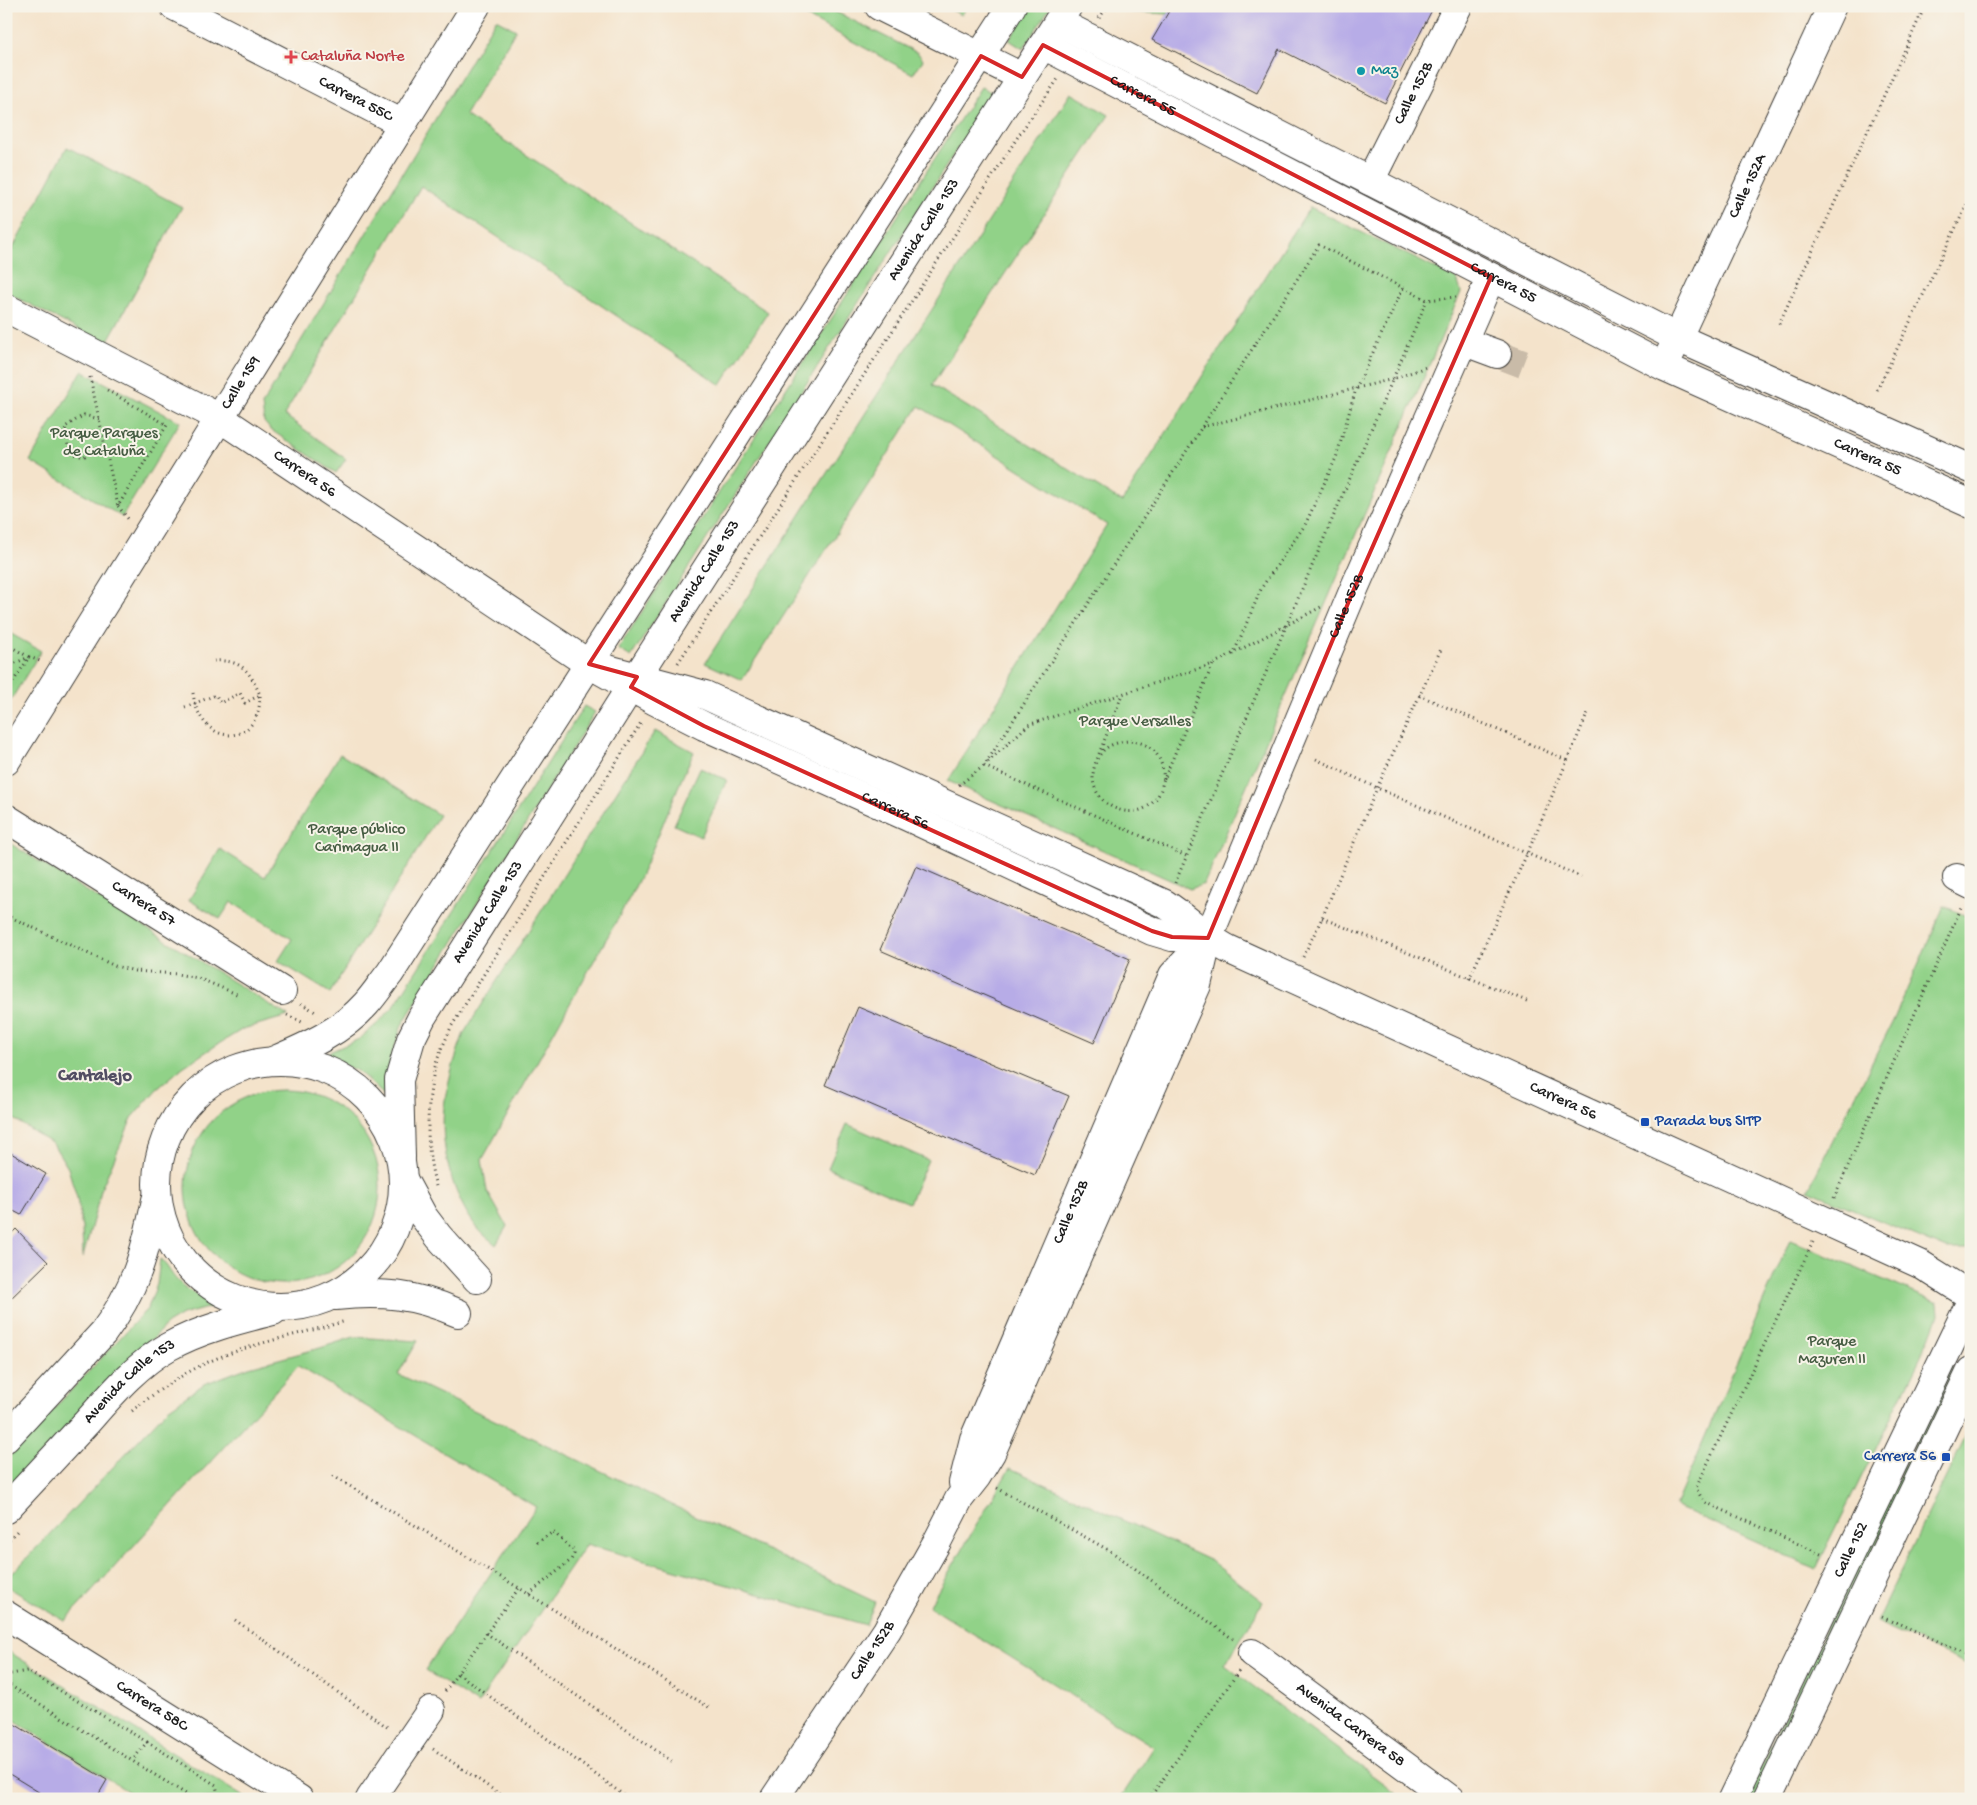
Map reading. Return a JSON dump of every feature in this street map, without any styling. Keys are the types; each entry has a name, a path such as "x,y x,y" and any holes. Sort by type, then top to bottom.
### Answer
{"street":[{"name":"Carrera 55C","path":"174,6 403,124"},
{"name":"Calle 159","path":"6,760 476,6"},
{"path":"879,6 1022,77"},
{"path":"275,1060 308,1046 331,1032 366,1004 390,973 1012,6"},
{"name":"Calle 152B","path":"1370,181 1458,6"},
{"name":"Calle 152A","path":"1664,367 1832,6"},
{"name":"Carrera 55","path":"1063,14 1145,66 1678,338 1961,464"},
{"name":"Avenida Calle 153","path":"336,1296 359,1280 378,1260 393,1236 401,1209 402,1169 398,1080 411,1039 422,1017 634,682 1063,14"},
{"name":"Carrera 55","path":"1043,45 1132,91 1487,285 1664,367 1971,504"},
{"path":"1132,91 1145,66"},
{"name":"Calle 152B","path":"959,1498 977,1476 992,1453 1193,994 1208,938 1354,589 1487,285"},
{"name":"Carrera 56","path":"6,308 220,418 589,664 634,682 718,700 938,800 1165,904 1181,914 1208,938 1228,950 1920,1264 1971,1296"},
{"path":"1459,349 1498,354"},
{"path":"1936,489 1961,464"},
{"name":"Carrera 56","path":"634,682 704,726 908,817 1152,931 1172,937 1208,938"},
{"name":"Carrera 57","path":"6,818 283,1003"},
{"name":"Calle 152B","path":"774,1799 887,1630 933,1550 959,1498 974,1439 1173,975 1208,938"},
{"path":"458,1313 415,1297 388,1293 336,1296 311,1304 286,1308 259,1307 232,1299 209,1286 189,1268 173,1246 162,1221 157,1194 157,1174 160,1154 176,1118 188,1102 211,1083 237,1068 275,1060 295,1061 316,1066 336,1074 354,1085 371,1099 384,1117 394,1136 402,1169 423,1216 438,1237 477,1278"},
{"path":"6,1438 103,1333 117,1315 130,1293 139,1268 148,1240 157,1194"},
{"name":"Carrera 56","path":"1920,1264 1971,1278"},
{"name":"Calle 152","path":"1732,1799 1971,1301"},
{"name":"Avenida Calle 153","path":"13,1519 124,1380 151,1359 168,1348 204,1331 286,1308"},
{"name":"Calle 152","path":"1767,1799 1971,1371"},
{"name":"Carrera 58C","path":"6,1615 299,1799"},
{"name":"Avenida Carrera 58","path":"1252,1653 1450,1799"},
{"path":"370,1799 431,1710"}],"path":[{"path":"1779,324 1925,6"},
{"path":"678,664 1021,132"},
{"path":"1877,390 1971,196"},
{"path":"984,766 1319,245 1427,300 1487,285"},
{"path":"1233,655 1262,586 1305,526 1336,458 1356,389 1403,288"},
{"path":"1165,904 1427,300"},
{"path":"1202,427 1394,379 1459,349"},
{"path":"98,384 90,379 118,506 167,426 105,388"},
{"path":"98,419 84,415 65,428 69,452 83,457 104,445"},
{"path":"938,800 984,766 1028,725 1213,664 1354,589"},
{"path":"6,644 28,657"},
{"path":"1302,960 1322,918 1377,788 1442,647"},
{"path":"6,667 28,657"},
{"path":"6,693 28,657"},
{"path":"193,693 198,715 205,725 215,732 226,735 238,733 249,728 256,718 260,707 260,695 254,681 246,670 234,662 214,661"},
{"path":"1122,695 1092,771 1094,788 1103,802 1118,811 1134,812 1148,806 1159,794 1213,664"},
{"path":"185,708 216,694 220,703 240,694 245,703 260,695"},
{"path":"1419,695 1566,760"},
{"path":"1469,979 1527,854 1589,710"},
{"path":"436,1188 430,1164 429,1102 436,1065 451,1027 646,715"},
{"path":"1099,755 1110,745 1123,740 1137,741 1152,749 1161,762 1164,779"},
{"path":"1316,759 1377,788 1581,877"},
{"path":"984,766 1186,856"},
{"path":"1831,1558 1707,1503 1696,1488 1823,1221 1963,889"},
{"path":"6,915 115,966 135,971 198,978 242,996"},
{"path":"1322,918 1529,1002"},
{"path":"283,1003 302,1022"},
{"path":"125,1416 159,1390 193,1370 230,1353 352,1320"},
{"path":"333,1476 529,1594 710,1708"},
{"path":"977,1476 1112,1552 1252,1653 1149,1799"},
{"path":"6,1543 13,1519"},
{"path":"529,1594 571,1560 574,1554 573,1550 553,1532 535,1544"},
{"path":"431,1710 519,1588"},
{"path":"1876,1613 1971,1656"},
{"path":"235,1620 411,1739 507,1799"},
{"path":"486,1633 673,1762"},
{"path":"6,1675 27,1671 216,1785 219,1799"},
{"path":"458,1673 629,1799"},
{"path":"6,1684 194,1799"},
{"path":"132,1761 147,1742"}],"highlighted area":[{"path":"1043,45 1491,277 1354,589 1208,938 1172,937 1152,931 704,726 631,687 637,677 589,664 981,56 1022,77"}],"green space":[{"path":"787,6 824,6 918,53 923,60 913,74"},
{"path":"943,6 967,6 962,15"},
{"path":"1031,6 1051,6 1023,49 1009,40"},
{"path":"1134,6 1172,6 1167,14 1131,12"},
{"path":"496,19 516,30 465,115 768,312 721,385 421,186 284,415 346,459 336,473 271,430 264,422 262,405"},
{"path":"981,87 993,93 631,657 618,649"},
{"name":"Parque Versalles","path":"1071,93 1109,115 932,385 1122,502 1310,207 1457,279 1461,292 1204,884 1190,889 948,781 1107,525 919,406 742,680 705,663"},
{"path":"67,147 182,207 106,344 6,292 6,261"},
{"name":"Parque Parques de Cataluña","path":"82,371 180,422 122,517 30,461"},
{"path":"6,631 41,651 6,708"},
{"path":"584,706 595,712 402,1025 391,1058 387,1096 385,1096 358,1071 326,1058 325,1054 359,1039 394,1006"},
{"path":"655,731 694,752 631,895 482,1160 487,1191 507,1226 496,1245 481,1232 469,1217 454,1185 449,1168 445,1151 443,1116 451,1074 464,1033"},
{"name":"Parque público Carimagua II","path":"340,754 439,815 330,993 278,961 292,939 231,902 220,919 189,900 220,849 265,877"},
{"path":"700,768 727,780 701,837 674,825"},
{"path":"6,841 288,1016 243,1029 212,1048 183,1067 156,1090 132,1118 102,1187 83,1257 82,1228 77,1198 68,1168 53,1144 6,1114"},
{"path":"1944,906 1971,918 1970,1249 1947,1249 1808,1190 1893,1021"},
{"path":"293,1090 302,1091 329,1101 352,1118 364,1133 373,1150 379,1168 379,1206 373,1224 364,1241 352,1256 337,1268 320,1277 302,1283 273,1284 264,1283 237,1273 221,1262 208,1249 197,1233 187,1206 186,1177 187,1168 197,1141 208,1125 221,1112 237,1101 264,1091"},
{"path":"847,1124 928,1160 909,1203 828,1168"},
{"name":"Parque Mazuren II","path":"1790,1240 1938,1303 1939,1314 1930,1338 1816,1569 1675,1506"},
{"path":"160,1259 183,1286 197,1295 213,1301 214,1306 182,1315 167,1324 6,1491 6,1460 148,1308 157,1284"},
{"path":"354,1337 418,1341 398,1374 875,1602 866,1625 586,1544 478,1704 425,1670 536,1507 298,1366 65,1621 6,1586 6,1580 168,1409 204,1384 249,1367"},
{"path":"1951,1367 1959,1370 1756,1799 1745,1799"},
{"path":"1971,1425 1971,1665 1876,1622"},
{"path":"1010,1468 1211,1561 1263,1602 1225,1665 1404,1799 1120,1799 1154,1747 929,1606"},
{"path":"6,1650 247,1799 140,1799 6,1715"}],"building":[{"name":"Maz","path":"1172,6 1434,6 1385,103 1279,49 1257,93 1152,40"},
{"path":"916,866 1130,959 1094,1043 880,950"},
{"path":"858,1007 1069,1096 1035,1175 825,1085"},
{"path":"6,1150 46,1174 21,1215 6,1207"},
{"path":"16,1229 48,1262 6,1303 6,1239"},
{"path":"6,1719 107,1780 96,1799 50,1799 6,1772"}],"tunnel":[{"path":"1497,354 1523,364"}],"place":[{"name":"Cataluña Norte","path":"291,57"},
{"name":"Maz","path":"1361,71"},
{"name":"Parada bus SITP","path":"1645,1122"},
{"name":"Carrera 56","path":"1946,1457"}],"district":[{"name":"Cantalejo","path":"95,1076"}]}
